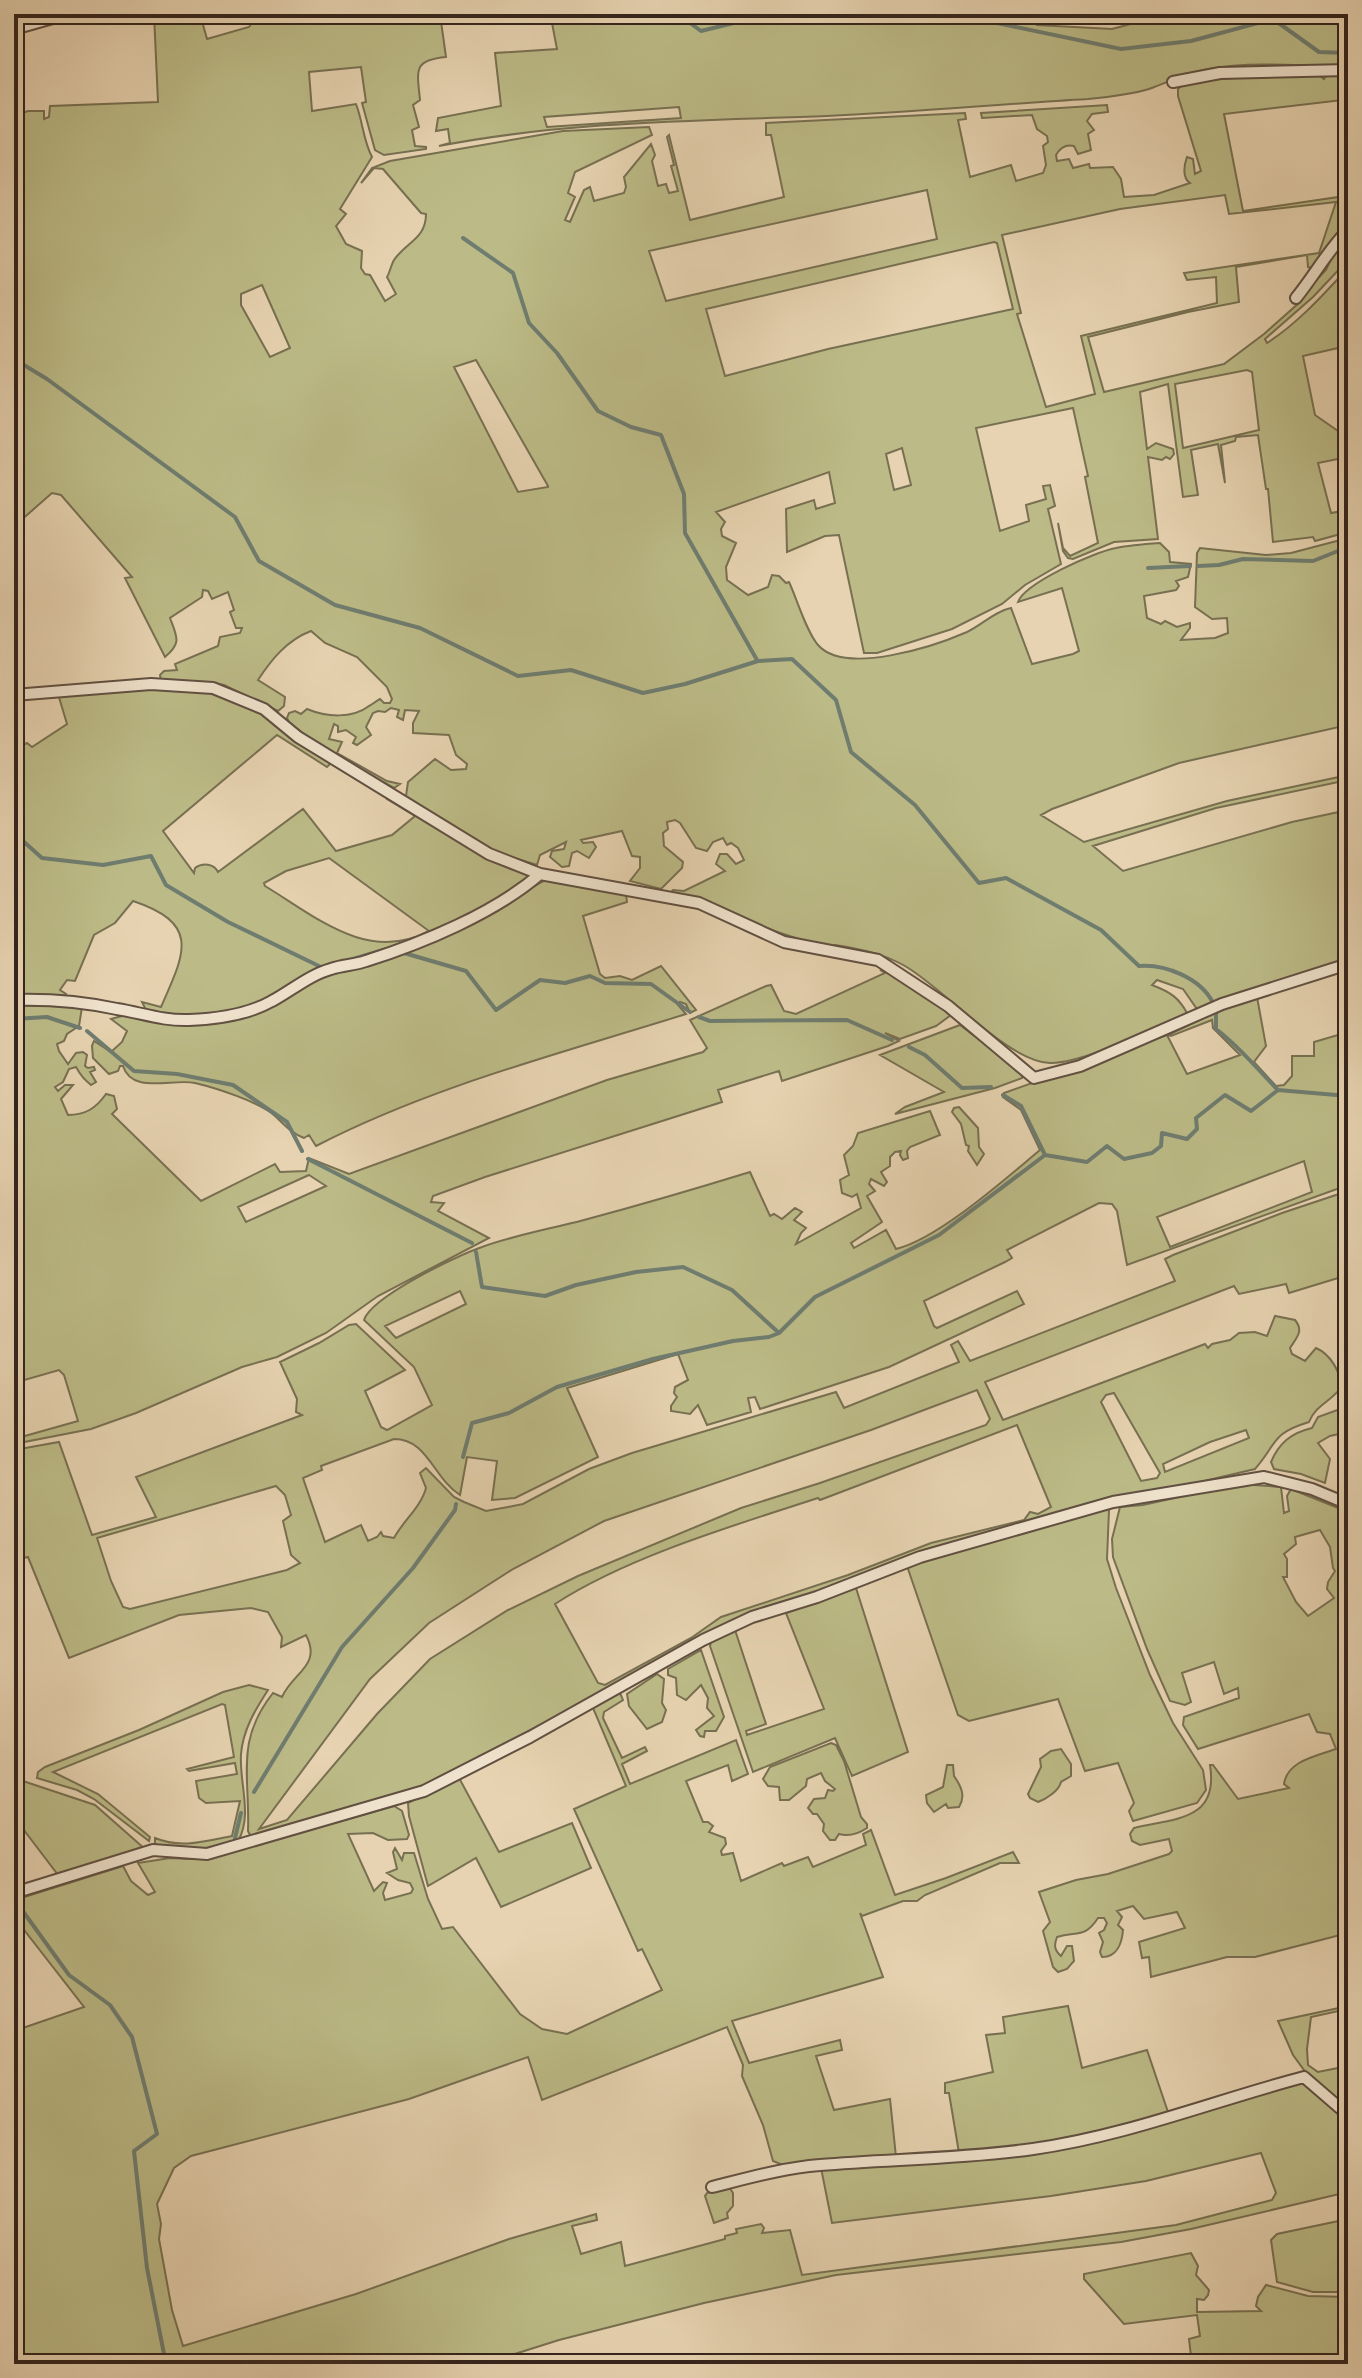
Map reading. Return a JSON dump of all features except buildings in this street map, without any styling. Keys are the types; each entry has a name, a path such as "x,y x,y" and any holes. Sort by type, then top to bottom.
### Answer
{"street":[{"path":"14,29 67,14"},
{"path":"1173,82 1220,73 1348,70"},
{"path":"1296,298 1348,230"},
{"path":"14,695 151,684 213,688 264,709 298,737 477,846 540,874 699,903 784,942 878,960 948,1006 1034,1078 1080,1066 1222,1004 1348,964"},
{"path":"14,1000 40,999 117,1009 160,1020 191,1020 235,1014 270,1003 329,969 363,963 416,943 477,914 526,886 540,874"},
{"path":"14,1893 153,1850 207,1854 424,1791 530,1737 703,1640 752,1617 817,1597 920,1557 1113,1502 1264,1477 1312,1489 1348,1504"},
{"path":"712,2187 794,2168 952,2157 1031,2149 1103,2137 1304,2077 1348,2115"}],"shaded area":[{"path":"154,14 200,14 207,39 249,27 259,14 440,14 446,57 422,64 418,74 420,100 413,105 419,127 412,130 415,146 426,149 384,155 375,150 362,103 366,102 361,67 309,72 312,111 356,104 372,157 340,209 346,214 336,226 346,244 362,251 361,268 370,275 385,301 396,294 387,277 393,262 419,235 426,214 421,213 383,169 374,168 361,183 372,168 390,161 563,131 649,127 652,135 575,172 568,193 575,197 565,220 570,222 584,190 590,187 594,201 624,193 624,177 651,144 658,186 666,184 669,193 678,191 671,166 674,165 669,135 690,220 784,197 771,135 766,135 766,123 965,113 966,119 958,120 970,177 1011,165 1016,181 1043,173 1046,165 1043,146 1048,142 1047,136 1037,129 1032,115 982,118 981,113 1107,105 1108,112 1092,114 1087,121 1094,130 1088,134 1091,150 1078,154 1074,146 1065,146 1056,155 1057,161 1069,159 1073,168 1089,164 1090,168 1113,167 1121,179 1124,197 1154,195 1190,183 1185,175 1187,157 1193,159 1195,174 1201,171 1178,96 1178,89 1184,82 1271,75 1320,76 1324,79 1326,76 1348,74 1348,147 1345,154 1345,107 1342,100 1224,114 1243,211 1338,197 1342,167 1348,160 1348,226 1313,269 1308,267 1307,255 1236,267 1239,302 1088,337 1104,392 1224,364 1300,302 1300,297 1326,270 1348,234 1346,262 1313,297 1265,339 1267,343 1289,327 1348,268 1348,358 1340,355 1338,348 1303,356 1315,415 1348,438 1348,457 1318,463 1331,513 1348,510 1348,532 1315,541 1313,537 1273,542 1268,489 1258,435 1236,437 1235,441 1221,445 1225,483 1218,444 1191,450 1198,495 1183,497 1168,384 1140,392 1147,449 1156,443 1173,449 1174,454 1170,459 1166,457 1162,460 1148,457 1158,539 1114,542 1073,559 1063,551 1058,523 1063,548 1070,556 1098,543 1073,408 976,428 1000,531 1029,521 1026,505 1046,499 1043,486 1050,485 1055,506 1048,509 1061,564 1025,585 1002,604 952,629 877,653 864,653 839,535 825,536 787,552 786,509 814,500 816,509 835,503 829,472 716,512 725,522 721,529 722,536 736,543 726,567 727,580 748,595 768,587 772,575 789,582 818,645 831,654 848,658 891,655 934,644 967,632 1011,608 1032,664 1073,654 1079,651 1062,588 1018,602 1023,594 1061,569 1092,555 1121,547 1160,543 1169,552 1170,562 1191,564 1188,577 1176,581 1179,586 1176,590 1144,596 1147,618 1177,627 1190,623 1181,640 1215,638 1228,633 1227,618 1212,619 1195,607 1197,553 1200,548 1266,555 1291,553 1348,538 1348,725 1179,763 1041,815 1084,842 1227,801 1348,775 1348,780 1216,808 1093,846 1123,871 1292,822 1348,810 1348,958 1199,1012 1183,989 1157,980 1152,985 1173,996 1188,1015 1081,1058 1050,1063 1015,1051 905,966 862,950 835,945 833,948 792,937 670,893 673,890 684,891 725,871 716,864 720,854 727,854 736,864 744,860 738,848 731,843 727,845 723,838 713,842 707,851 696,848 680,823 675,820 667,822 668,829 663,833 664,846 683,862 682,868 661,889 630,881 640,868 640,857 632,856 622,831 581,840 583,843 593,842 596,847 589,858 577,851 572,853 569,866 562,867 550,857 552,851 564,849 566,842 540,855 537,865 487,849 406,796 408,782 435,759 451,770 466,769 467,764 456,755 449,735 413,733 413,723 419,711 405,710 403,720 397,717 399,710 391,708 373,713 366,727 371,735 357,745 353,743 356,737 346,730 338,732 338,726 334,724 329,739 342,742 337,753 387,781 400,784 394,788 334,755 290,724 287,718 289,713 295,711 301,714 307,709 322,714 347,715 380,699 390,703 392,699 387,687 357,657 325,643 311,631 280,651 258,680 285,697 284,706 278,711 224,685 161,681 160,675 164,671 177,670 175,664 218,646 220,637 240,633 242,628 236,628 230,612 234,610 228,592 212,599 208,591 203,590 202,597 170,618 176,644 165,657 125,578 132,577 61,495 52,493 19,522 14,512 14,116 28,111 44,111 44,119 49,117 50,106 158,102","holes":["927,190 937,239 666,301 649,251","1225,195 1229,214 1336,202 1319,253 1184,273 1187,280 1216,277 1217,303 1081,336 1095,394 1046,407 1017,314 1021,313 1002,235 1120,209","997,243 1013,309 828,349 725,376 706,309","262,285 290,348 270,357 241,305 241,294","476,360 548,486 518,492 454,367","1247,370 1252,372 1259,430 1183,448 1175,384","902,448 911,485 894,490 886,454"]},
{"path":"537,14 1035,14 1037,25 1112,29 1168,14 1348,14 1348,66 1233,66 1195,72 1119,96 860,114 584,127 439,146 450,143 448,129 436,131 438,118 501,106 495,53 557,49 552,23 541,23","holes":["679,107 681,118 547,127 544,117"]},
{"path":"150,689 204,690 265,712 332,762 327,767 277,735 163,831 194,873 195,868 205,865 214,867 218,872 303,809 336,851 392,835 415,816 387,799 390,794 532,873 526,882 478,911 246,1008 181,1018 146,1010 142,1002 161,1007 180,956 182,943 178,931 170,920 155,910 133,901 115,923 94,935 75,981 67,980 60,990 66,994 65,998 14,997 14,749 27,743 32,747 67,724 58,694","holes":["329,858 429,931 406,940 385,942 363,939 323,922 264,883 286,871"]},
{"path":"551,877 641,895 641,898 626,894 627,902 583,916 600,974 605,978 620,976 632,980 661,966 696,1010 690,1013 686,1004 680,1002 678,1005 686,1014 451,1088 316,1146 309,1135 304,1138 299,1136 268,1111 237,1096 195,1083 144,1083 128,1075 123,1066 109,1074 93,1058 94,1041 111,1052 122,1042 127,1031 111,1019 129,1014 160,1023 198,1025 237,1018 333,972 452,930"},
{"path":"880,970 907,981 951,1015 936,1026 900,1039 885,1033 899,1041 888,1046 782,1081 779,1071 718,1090 722,1102 433,1196 431,1202 444,1203 438,1211 489,1238 378,1296 326,1333 277,1357 242,1367 91,1429 14,1444 14,1439 78,1421 64,1375 59,1370 14,1383 14,1005 82,1007 79,1026 57,1044 68,1064 76,1053 87,1055 85,1066 94,1067 95,1070 90,1072 96,1082 91,1085 76,1067 69,1069 63,1082 55,1087 58,1091 65,1085 73,1085 61,1099 68,1115 90,1110 106,1094 114,1096 117,1109 112,1114 201,1201 275,1164 280,1172 306,1171 309,1158 349,1174 607,1080 703,1052 707,1048 690,1020 766,986 771,985 784,1011 796,1014 885,973","holes":["309,1175 326,1186 246,1222 238,1207"]},
{"path":"1257,997 1266,1046 1254,1062 1276,1086 1284,1085 1292,1076 1292,1056 1314,1056 1314,1042 1348,1032 1348,1185 1127,1265 1117,1211 1112,1204 1099,1203 1007,1250 1012,1258 1005,1262 924,1301 937,1328 1017,1291 1024,1304 889,1367 760,1409 755,1397 748,1398 751,1412 707,1425 698,1405 690,1414 671,1411 677,1397 675,1387 688,1380 678,1354 567,1388 598,1457 515,1498 492,1500 497,1461 467,1457 460,1495 415,1445 394,1439 321,1466 322,1470 303,1478 325,1542 361,1525 368,1541 381,1532 383,1536 394,1538 424,1495 426,1488 420,1473 426,1468 454,1497 486,1511 523,1504 589,1469 632,1453 836,1392 844,1408 959,1362 951,1345 958,1341 970,1361 1175,1281 1165,1259 1173,1255 1348,1191 1348,1275 1289,1293 1286,1284 1239,1294 1234,1286 985,1382 1003,1420 1205,1344 1208,1348 1230,1340 1239,1333 1255,1332 1267,1336 1275,1316 1295,1320 1299,1331 1290,1348 1292,1354 1305,1361 1316,1348 1322,1351 1334,1364 1343,1385 1309,1422 1281,1435 1255,1469 1052,1517 741,1619 411,1792 251,1837 248,1831 247,1759 253,1727 273,1693 282,1697 308,1662 311,1654 306,1635 281,1647 282,1637 268,1612 251,1608 179,1615 69,1658 28,1557 14,1560 14,1450 59,1442 92,1535 156,1517 136,1477 302,1415 296,1412 297,1399 280,1362 349,1325 356,1324 405,1370 365,1391 381,1427 387,1430 432,1405 414,1367 364,1320 382,1300 436,1268 494,1243 626,1209 750,1172 770,1216 774,1214 782,1219 795,1208 802,1212 794,1220 806,1228 796,1244 861,1208 857,1194 852,1197 842,1193 840,1180 849,1175 844,1155 853,1146 858,1133 930,1111 940,1135 910,1147 908,1158 903,1160 901,1151 895,1152 890,1157 890,1166 881,1172 887,1182 884,1186 871,1179 869,1184 875,1191 867,1196 882,1222 851,1243 854,1248 886,1230 896,1249 913,1243 971,1207 1040,1150 1021,1110 1003,1097 1004,1093 1167,1035 1187,1074 1240,1055 1213,1028 1212,1020 1168,1035 1218,1011","holes":["1304,1161 1312,1192 1170,1247 1157,1217","460,1291 466,1304 396,1338 385,1326","977,1390 990,1419 986,1425 741,1508 578,1576 508,1610 430,1659 377,1714 287,1820 259,1829 370,1679 429,1623 513,1569 604,1521 871,1430","1114,1393 1160,1473 1157,1478 1141,1481 1101,1402 1106,1395","1017,1425 1051,1507 1038,1514 1030,1512 1024,1520 931,1543 848,1575 721,1617 691,1638 605,1685 598,1683 555,1604 648,1557 818,1498 820,1500","1246,1430 1249,1438 1165,1472 1163,1464 1210,1442","276,1486 285,1495 291,1515 283,1521 291,1555 300,1563 287,1570 130,1609 123,1607 97,1538"]},
{"path":"960,1025 1022,1072 1022,1078 895,1114 944,1092 880,1055"},
{"path":"959,1107 978,1128 979,1147 984,1154 977,1165 968,1151 961,1124 952,1112"},
{"path":"1340,1409 1342,1416 1348,1419 1348,1432 1330,1436 1318,1443 1330,1459 1325,1483 1274,1469 1271,1462 1287,1440 1312,1428 1318,1417"},
{"path":"1238,1484 1281,1487 1284,1513 1289,1511 1287,1496 1291,1489 1348,1512 1348,1933 1255,1957 1227,1957 1151,1977 1149,1957 1142,1958 1139,1942 1185,1928 1177,1912 1144,1919 1133,1906 1117,1911 1122,1917 1118,1925 1123,1930 1118,1948 1111,1955 1102,1957 1100,1952 1103,1942 1099,1933 1107,1923 1104,1918 1098,1918 1085,1931 1057,1937 1057,1952 1061,1956 1067,1946 1072,1946 1074,1961 1067,1969 1058,1972 1053,1967 1043,1931 1050,1922 1039,1892 1169,1854 1172,1851 1169,1839 1140,1845 1132,1841 1130,1834 1134,1828 1191,1814 1201,1807 1208,1797 1211,1783 1210,1765 1238,1799 1289,1788 1284,1784 1286,1776 1296,1765 1336,1749 1330,1734 1317,1732 1309,1714 1198,1749 1183,1725 1184,1717 1239,1698 1238,1688 1224,1694 1214,1662 1182,1673 1191,1702 1185,1705 1170,1701 1113,1557 1112,1539 1120,1507 1143,1505","holes":["1320,1530 1330,1547 1335,1571 1327,1589 1334,1598 1308,1616 1296,1602 1283,1577 1287,1577 1284,1554 1296,1544 1295,1537"]},
{"path":"1106,1508 1109,1510 1107,1559 1116,1588 1150,1675 1173,1723 1203,1770 1206,1790 1197,1803 1133,1821 1129,1811 1134,1803 1118,1763 1085,1771 1058,1699 969,1721 958,1715 907,1566"},
{"path":"856,1588 908,1752 852,1776 835,1738 753,1772 711,1642 735,1630 766,1724 746,1731 747,1735 824,1709 786,1613"},
{"path":"701,1650 724,1717 716,1731 705,1731 704,1737 696,1730 714,1716 707,1708 708,1698 701,1685 686,1700 677,1695 676,1678 668,1675 668,1669"},
{"path":"657,1674 664,1679 662,1703 666,1710 662,1722 647,1729 629,1706 627,1694"},
{"path":"249,1685 268,1690 250,1720 242,1745 245,1821 238,1841 185,1851 155,1844 155,1838 184,1844 232,1836 240,1801 206,1803 199,1798 196,1781 237,1774 235,1763 187,1769 234,1757 225,1705 222,1704 53,1772 98,1794 150,1837 149,1841 94,1799 77,1790 37,1778 38,1772 45,1767 139,1730 223,1692"},
{"path":"620,1693 623,1700 604,1712 603,1718 622,1758 645,1747 647,1751 622,1764 630,1784 736,1740 748,1774 732,1781 728,1765 686,1781 703,1822 713,1826 709,1832 725,1838 722,1855 733,1853 741,1881 782,1863 784,1866 808,1857 813,1867 866,1845 863,1834 871,1830 895,1895 1013,1852 1019,1863 1000,1863 917,1901 903,1901 862,1916 860,1913 883,1977 732,2021 749,2063 840,2040 842,2050 816,2056 834,2110 890,2099 896,2157 788,2167 773,2161 763,2125 742,2076 743,2065 727,2027 542,2100 528,2057 409,2099 191,2156 174,2168 157,2204 161,2224 159,2239 172,2310 183,2346 356,2294 509,2239 596,2214 597,2220 572,2226 581,2254 621,2242 625,2266 725,2239 725,2236 737,2233 736,2229 761,2224 764,2228 762,2233 790,2230 802,2275 1176,2225 1272,2200 1276,2193 1261,2153 1146,2181 832,2223 821,2168 1031,2152 1290,2084 1305,2083 1348,2117 1348,2192 1121,2242 836,2275 704,2303 559,2340 483,2364 14,2364 14,2031 84,2007 14,1917 14,1904 18,1899 123,1866 131,1881 148,1895 155,1892 138,1863 229,1853 394,1806 402,1811 409,1835 407,1839 388,1840 373,1833 348,1834 374,1891 383,1882 387,1883 383,1893 385,1900 411,1893 410,1883 387,1873 397,1869 395,1848 402,1860 404,1853 414,1853 428,1899 442,1929 453,1927 520,2014 542,2029 567,2034 662,1990 642,1949 638,1951 574,1809 626,1786 593,1708"},
{"path":"831,1743 836,1745 844,1761 861,1817 867,1824 867,1828 860,1832 839,1834 835,1840 830,1840 823,1831 824,1824 808,1808 814,1799 825,1798 828,1790 835,1789 821,1773 807,1779 806,1786 789,1800 780,1800 779,1787 768,1786 763,1779 770,1767"},
{"path":"1061,1749 1071,1764 1071,1776 1045,1799 1038,1802 1030,1798 1028,1794 1041,1767 1040,1759 1051,1751"},
{"path":"947,1765 953,1765 954,1776 962,1791 961,1803 959,1807 948,1808 946,1804 934,1812 927,1803 926,1795 943,1787"},
{"path":"458,1776 499,1852 572,1823 591,1868 501,1907 476,1858 428,1886 408,1803"},
{"path":"14,1778 95,1805 145,1849 14,1892 14,1875 22,1886 58,1875 14,1817"},
{"path":"1068,2006 1082,2068 1147,2050 1168,2112 1098,2133 1047,2144 959,2153 945,2083 993,2072 986,2035 1005,2033 1003,2017"},
{"path":"1348,2006 1348,2009 1311,2017 1307,2049 1308,2065 1318,2072 1348,2066 1348,2109 1304,2070 1293,2055 1278,2021"},
{"path":"729,2187 733,2193 733,2206 727,2213 728,2218 714,2223 705,2196"},
{"path":"1348,2219 1348,2292 1313,2292 1277,2282 1271,2240 1277,2234"},
{"path":"1191,2253 1198,2266 1196,2275 1209,2290 1204,2300 1197,2299 1197,2312 1261,2311 1256,2306 1266,2285 1308,2296 1348,2297 1348,2364 1192,2364 1189,2339 1200,2336 1197,2315 1124,2324 1084,2279 1084,2274"}],"waterway":[{"path":"678,14 701,31 771,14"},
{"path":"954,14 1121,49 1191,41 1273,19 1319,52 1348,53"},
{"path":"463,238 513,273 529,323 557,353 598,411 631,427 661,435 684,494 685,533 757,660"},
{"path":"14,359 47,379 235,517 259,561 335,605 420,628 518,676 571,670 643,693 685,684 758,661 792,659 836,700 851,752 915,805 979,883 1006,878 1101,930 1139,966 1160,967 1191,980 1213,1003"},
{"path":"1198,566 1243,559 1313,561 1348,547"},
{"path":"1148,568 1190,566"},
{"path":"14,833 42,858 103,865 151,856 166,885 228,922 326,967"},
{"path":"346,961 387,949"},
{"path":"404,953 466,971 496,1010 540,980 565,983 590,976 605,983 651,984 690,1012"},
{"path":"1216,1013 1216,1029 1278,1090"},
{"path":"14,1019 47,1017 80,1028"},
{"path":"699,1017 710,1021 847,1020 892,1040"},
{"path":"87,1031 134,1071 177,1074 233,1085 287,1122 302,1151"},
{"path":"909,1047 925,1055 962,1088 991,1087"},
{"path":"476,1252 482,1287 545,1296 576,1285 636,1272 683,1267 732,1290 779,1333 815,1297 939,1235 1045,1155 1087,1162 1107,1146 1124,1159 1152,1153 1161,1146 1162,1133 1187,1139 1197,1129 1196,1118 1225,1095 1251,1111 1278,1090 1348,1096"},
{"path":"1003,1095 1021,1106 1045,1155"},
{"path":"308,1159 472,1243"},
{"path":"463,1457 472,1423 509,1413 557,1387 653,1359 779,1333"},
{"path":"254,1792 342,1647 413,1568 455,1510 456,1504"},
{"path":"235,1838 241,1813"},
{"path":"17,1903 69,1975 110,2005 132,2037 157,2134 134,2151 147,2268 166,2364"}]}
